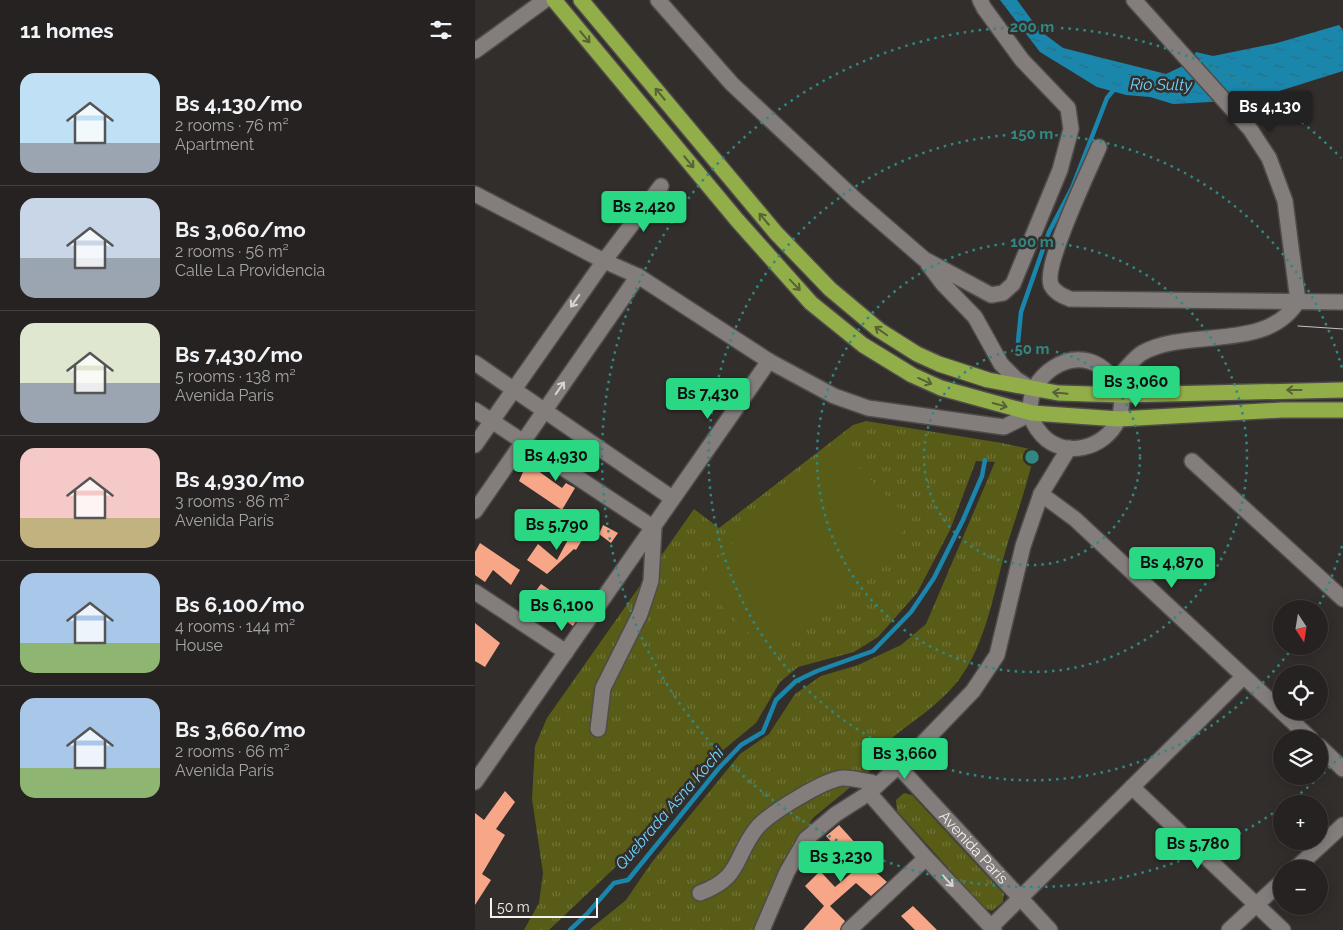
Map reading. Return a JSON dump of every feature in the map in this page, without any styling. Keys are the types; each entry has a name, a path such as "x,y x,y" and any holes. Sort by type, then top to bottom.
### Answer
{"highway":[{"path":"554,0 737,220 811,303 863,346 912,375 950,391 1032,413 1119,419 1282,410 1343,410"},
{"path":"581,0 776,233 830,290 879,330 917,354 965,373 1034,390 1058,393 1121,395 1343,390"}],"street":[{"path":"475,51 545,0"},
{"path":"658,0 732,84 856,200 924,259 943,284 975,317 1001,364 1016,379 1034,390"},
{"path":"924,259 991,295 1003,293 1013,284 1060,170 1071,129 1068,108 1023,60 980,0"},
{"path":"1121,395 1115,381 1106,370 1094,363 1080,360 1066,361 1053,366 1043,376 1034,390 1032,413 1037,429 1046,439 1069,448 1085,448 1101,441 1112,431 1119,419 1121,395 1120,375 1141,354 1163,344 1215,339 1274,324 1293,310 1298,301 1285,200 1269,158 1249,129 1134,0"},
{"path":"1099,147 1061,236 1049,272 1051,286 1058,293 1070,299 1343,302"},
{"path":"475,445 603,261 661,186"},
{"path":"475,194 603,261 638,276 769,361 834,396 868,408 1004,427 1032,413"},
{"path":"475,511 638,276"},
{"path":"475,782 769,361"},
{"path":"475,364 672,498"},
{"path":"475,410 654,528"},
{"path":"762,930 787,872 806,839 837,814 869,793 973,691 997,655 1023,546 1041,494 1069,448"},
{"path":"1192,461 1343,599"},
{"path":"1041,494 1075,519 1273,704"},
{"path":"598,729 603,688 640,614 651,581 654,528"},
{"path":"475,592 567,652"},
{"path":"869,793 926,858 993,928 1020,898 1243,677"},
{"path":"1291,720 1301,730"},
{"path":"1328,755 1343,769"},
{"name":"Avenida París","path":"897,766 1050,930"},
{"path":"700,893 720,886 735,868 756,830 773,812 807,793 843,778 871,782 869,793"},
{"path":"1132,787 1283,930"},
{"path":"1305,860 1343,825"},
{"path":"849,930 926,858"},
{"path":"1229,930 1273,889"}],"green space":[{"path":"866,421 1035,450 983,632 977,649 958,681 935,705 892,738 893,752 813,818 776,878 755,930 589,930 626,900 652,862 740,754 769,734 795,694 821,676 858,665 901,645 926,624 995,462 976,461 950,530 917,593 878,637 854,652 798,667 780,682 756,723 722,751 638,855 626,857 549,930 524,930 539,903 543,873 532,799 535,746 547,718 694,509 719,528 853,425"},
{"path":"834,443 913,522 775,659 696,580"},
{"path":"904,793 912,795 1004,894 1003,902 992,911 984,908 897,811 896,800"}],"water":[{"name":"Río Sulty","path":"1000,0 1017,0 1039,30 1063,48 1166,74 1189,63 1196,52 1213,56 1277,43 1339,25 1343,30 1343,71 1276,92 1229,101 1173,104 1150,97 1126,95 1097,87 1040,52"}],"building":[{"path":"527,463 562,488 566,483 575,488 562,510 519,481"},
{"path":"577,523 588,530 576,550 574,549 547,574 527,560 538,544 557,560"},
{"path":"603,525 618,533 611,543 599,534"},
{"path":"480,543 520,570 511,585 493,570 485,582 475,575 475,552"},
{"path":"541,584 582,612 573,626 531,597"},
{"path":"475,623 500,643 485,667 475,661"},
{"path":"505,791 515,802 496,829 505,835 482,874 491,880 475,905 475,813 484,820"},
{"path":"839,825 867,856 862,860 887,882 871,896 856,883 830,906 845,921 840,930 803,930 824,906 805,886 820,871 835,887 856,869 826,836"},
{"path":"913,906 937,930 915,930 901,916"}],"waterway":[{"name":"Quebrada Asna Kochi","path":"1018,342 1021,312 1049,232 1072,188 1107,98 1116,87"},
{"name":"Quebrada Asna Kochi","path":"570,930 614,883 628,880 719,768 741,745 763,732 776,700 796,681 817,671 873,651 911,612 934,578 963,520 982,476 985,460"}],"tram line":[{"path":"1298,326 1343,329"}]}
